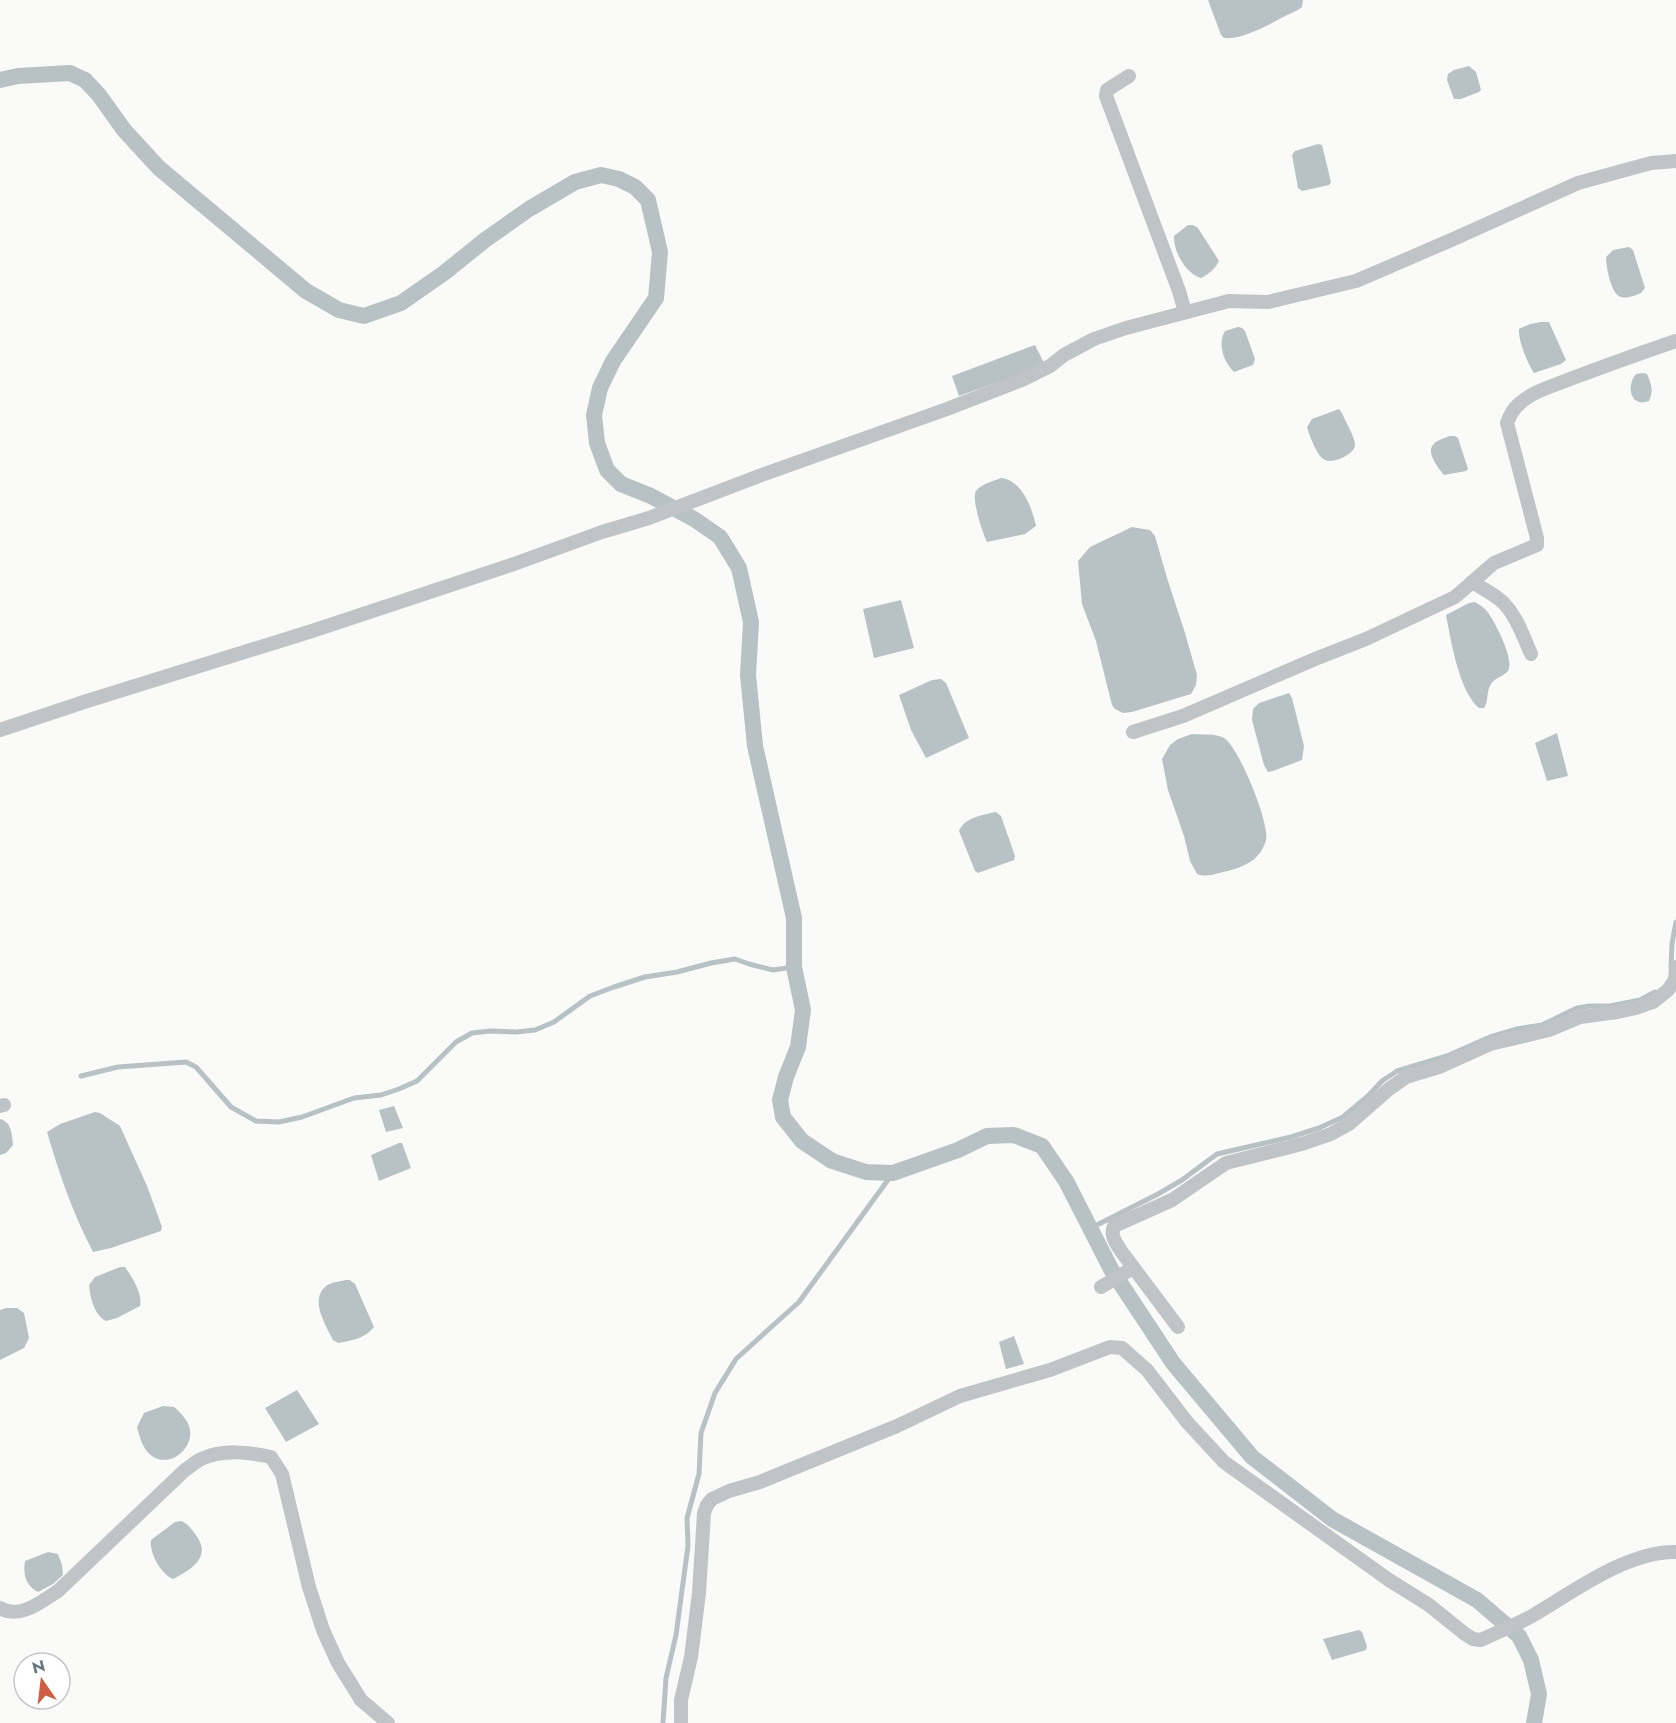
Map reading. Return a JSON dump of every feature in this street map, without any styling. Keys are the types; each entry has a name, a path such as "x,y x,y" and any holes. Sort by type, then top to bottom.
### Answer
{"street":[{"path":"1129,76 1107,90 1106,96 1185,312"},
{"path":"0,730 323,627 649,518 1022,380 1094,339 1229,301 1268,302 1356,281 1449,242 1578,183 1652,163 1676,160"},
{"path":"1133,732 1183,716 1366,639 1455,597 1494,563 1537,545 1507,423 1510,413 1528,397 1544,389 1676,341"},
{"path":"1472,582 1499,599 1507,607 1518,623 1531,654"},
{"path":"1178,1327 1128,1271 1113,1239 1114,1226 1172,1200 1226,1163 1302,1144 1331,1134 1349,1124 1406,1077 1453,1061 1490,1044 1549,1030 1580,1017 1617,1012 1653,1002 1668,990 1675,980 1676,967"},
{"path":"1101,1287 1128,1271"},
{"path":"681,1723 681,1700 691,1658 699,1593 704,1513 712,1499 729,1491 760,1482 897,1426 960,1396 1050,1370 1110,1347 1122,1348 1147,1371 1187,1422 1224,1462 1389,1580 1429,1605 1473,1639 1481,1640 1532,1616 1553,1602 1633,1560 1663,1552 1676,1552"},
{"path":"0,1608 14,1613 35,1606 58,1591 185,1470 200,1459 227,1452 251,1452 271,1458 282,1474 309,1587 323,1630 338,1663 361,1700 388,1723"}],"shaded area":[{"path":"1208,0 1303,0 1302,7 1298,10 1261,28 1242,36 1224,38"},
{"path":"1469,66 1476,72 1481,90 1461,99 1454,99 1447,80 1448,74"},
{"path":"1318,144 1322,145 1331,182 1329,185 1302,191 1298,188 1292,155 1295,151"},
{"path":"1188,225 1198,228 1219,261 1212,271 1201,278 1195,276 1186,267 1174,242 1174,236"},
{"path":"1629,247 1633,250 1645,288 1641,293 1621,297 1617,295 1612,286 1606,257 1613,250"},
{"path":"1541,322 1549,322 1566,360 1561,364 1534,373 1526,358 1519,329"},
{"path":"1238,327 1245,331 1255,359 1253,365 1234,372 1225,358 1222,342 1225,331"},
{"path":"1035,345 1044,363 1024,373 959,396 952,376"},
{"path":"1636,374 1647,374 1652,390 1649,401 1643,402 1634,399 1631,384"},
{"path":"1339,409 1355,444 1348,455 1329,461 1319,455 1307,427 1312,419"},
{"path":"1450,436 1458,438 1468,469 1444,475 1434,461 1431,448 1436,442"},
{"path":"1001,478 1015,484 1020,489 1029,503 1036,526 1025,534 987,542 978,516 975,495 981,486"},
{"path":"1132,527 1150,530 1155,536 1197,675 1196,685 1191,694 1123,713 1112,705 1096,641 1082,604 1078,561 1090,547"},
{"path":"901,600 914,648 874,658 863,609"},
{"path":"1475,602 1486,610 1492,619 1504,642 1509,659 1508,671 1493,681 1490,686 1484,708 1479,708 1472,700 1461,678 1446,615"},
{"path":"941,679 946,683 969,738 926,758 911,730 899,695 932,680"},
{"path":"1289,693 1304,746 1302,760 1268,772 1252,720 1253,709 1259,703"},
{"path":"1557,733 1568,776 1547,781 1535,743"},
{"path":"1192,734 1220,736 1230,744 1252,786 1266,831 1264,847 1252,861 1235,869 1209,875 1197,874 1190,861 1168,790 1162,759 1170,745"},
{"path":"996,812 1001,816 1015,856 1014,860 978,873 975,871 959,831 970,820"},
{"path":"394,1106 403,1128 386,1132 379,1110"},
{"path":"95,1112 120,1126 147,1186 162,1227 161,1231 93,1252 67,1193 47,1132 60,1124"},
{"path":"0,1119 9,1126 13,1145 6,1153 0,1155"},
{"path":"402,1143 411,1168 379,1181 371,1155"},
{"path":"125,1267 134,1281 140,1296 140,1306 106,1321 98,1315 89,1285 95,1277"},
{"path":"350,1280 355,1284 374,1327 362,1337 338,1343 333,1340 320,1313 319,1298 326,1286"},
{"path":"17,1308 24,1313 29,1338 24,1348 0,1360 0,1310"},
{"path":"1014,1336 1024,1364 1006,1369 999,1342"},
{"path":"297,1390 319,1424 286,1442 265,1408"},
{"path":"163,1406 174,1407 186,1420 190,1430 188,1444 184,1450 166,1460 152,1456 146,1450 137,1427 144,1413"},
{"path":"181,1521 191,1528 202,1549 198,1561 173,1579 164,1573 157,1562 152,1551 151,1540 175,1522"},
{"path":"48,1552 58,1554 63,1575 53,1584 38,1592 30,1586 26,1579 25,1561"},
{"path":"1359,1630 1367,1646 1366,1650 1332,1660 1323,1639"}],"waterway":[{"path":"0,80 18,76 70,73 85,80 99,95 124,130 159,168 306,291 339,310 364,316 401,303 529,209 575,182 601,175 619,179 635,187 648,200 660,252 656,298 613,361 600,388 594,415 597,443 607,470 621,484 651,496 694,519 720,537 739,568 751,622 748,675 755,746 794,918 794,967 803,1010 798,1047 780,1100 783,1117 802,1141 832,1161 866,1172 893,1173 958,1150 987,1136 1014,1135 1042,1146 1066,1181 1111,1269 1173,1363 1252,1457 1332,1519 1477,1600 1519,1636 1531,1660 1539,1694 1534,1723"},
{"path":"1671,968 1676,922"},
{"path":"81,1076 118,1067 186,1062 196,1067 231,1107 256,1121 279,1122 302,1117 354,1098 381,1095 399,1089 417,1081 456,1042 472,1033 535,1030 554,1022 590,996 645,977 735,959 773,970 794,967"},
{"path":"1089,1229 1182,1180 1217,1154 1291,1137 1343,1117 1382,1081 1397,1071 1447,1056 1490,1037 1542,1025 1577,1008 1610,1006 1640,1000 1655,992"},
{"path":"663,1723 666,1678 676,1635 688,1546 687,1518 699,1474 701,1433 715,1393 736,1359 799,1302 893,1173"}]}
